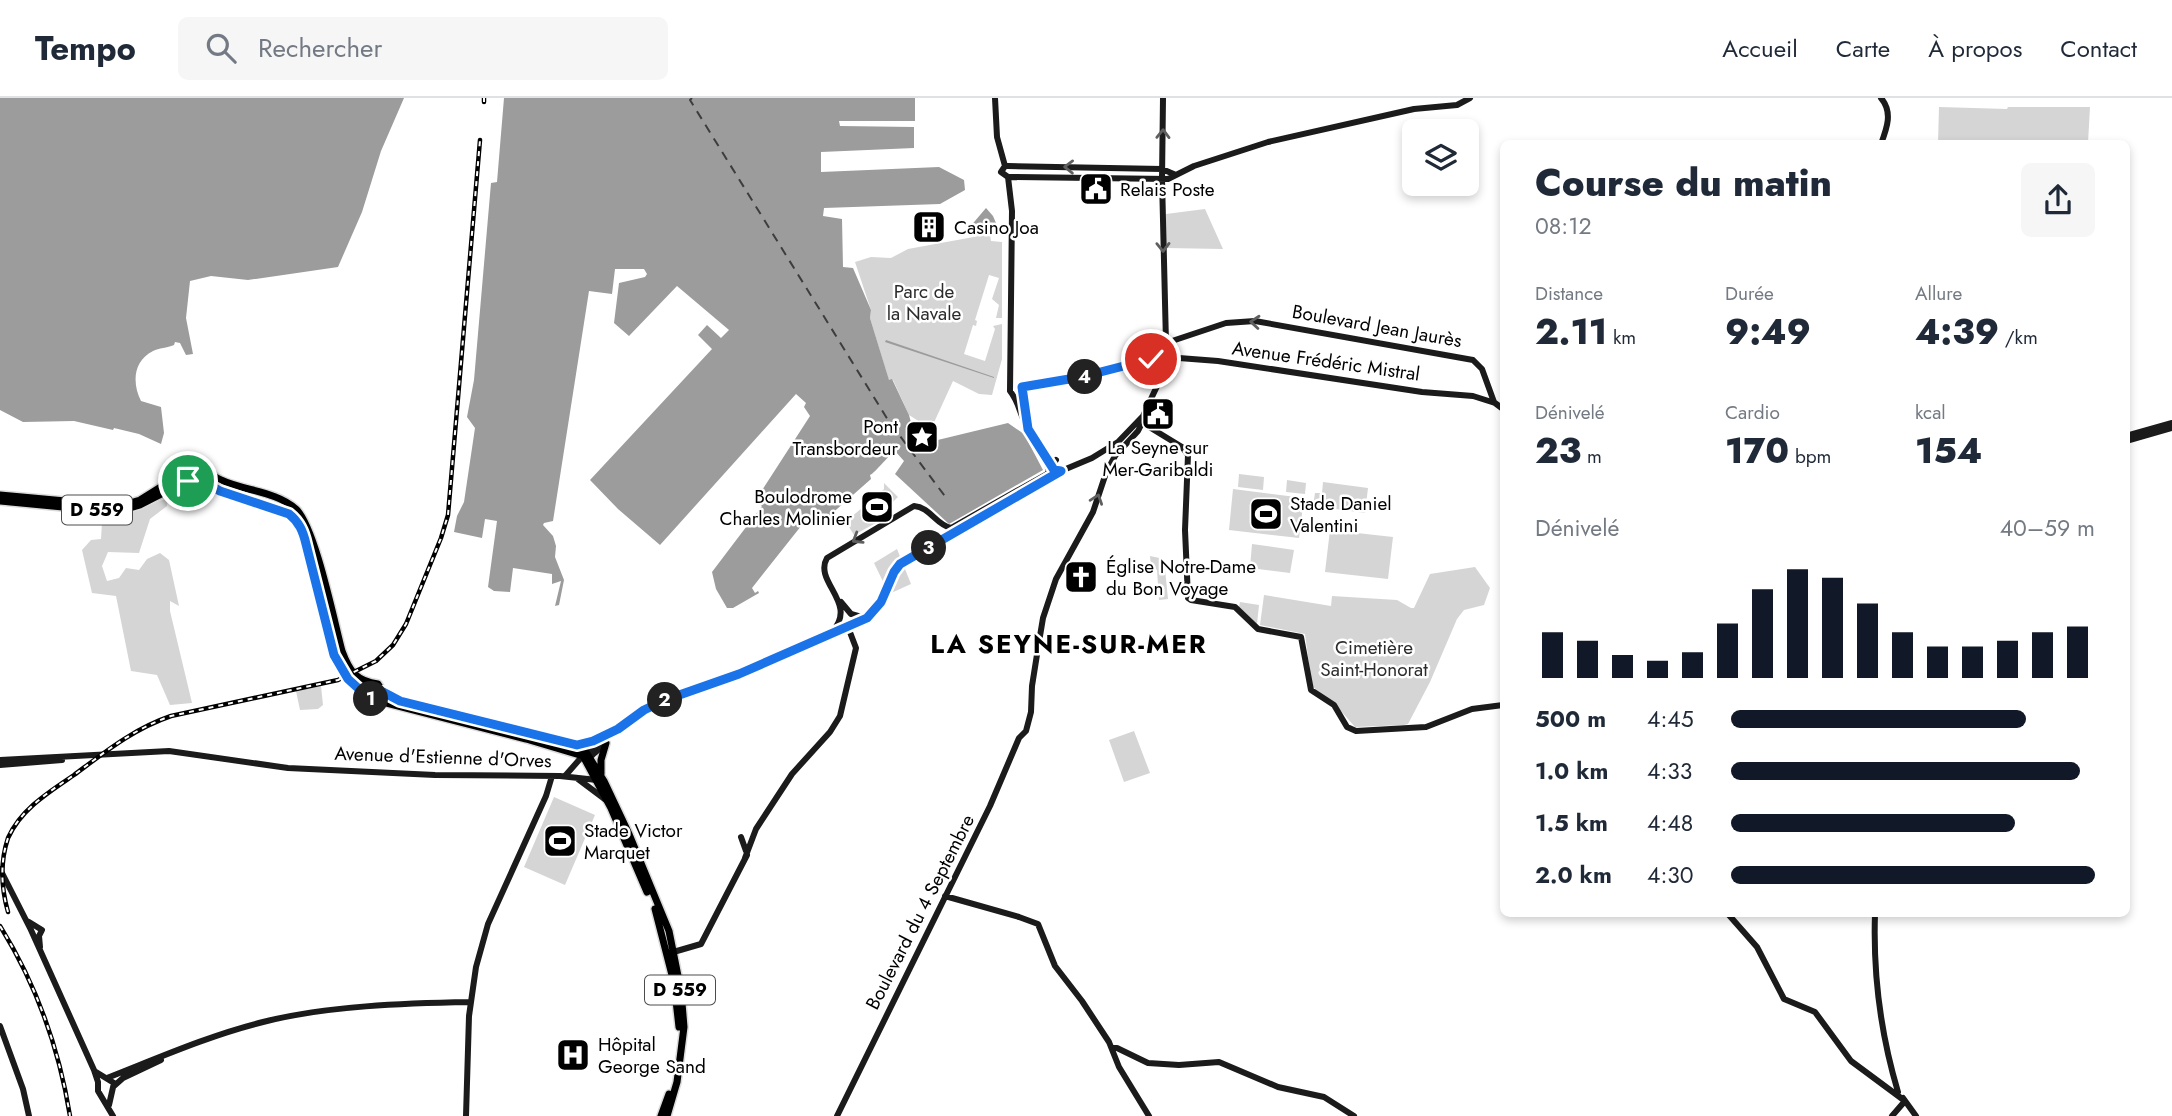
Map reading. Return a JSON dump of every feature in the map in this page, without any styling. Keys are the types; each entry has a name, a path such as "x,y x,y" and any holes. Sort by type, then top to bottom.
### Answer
{"main road":[{"path":"377,699 383,692 378,684 369,684 359,678 345,660 311,536 302,516 283,500 211,476 200,462 194,460 186,464 183,471 188,481 199,481 289,514 295,519 306,544 334,655 348,679 370,699 586,755"},
{"path":"199,481 204,476 205,469"},
{"name":"D 559","path":"0,498 120,506 140,500 183,471"},
{"name":"D 559","path":"0,498 120,511 141,505 188,481"},
{"path":"366,695 369,684"},
{"name":"D 559","path":"383,692 400,701 577,745 586,755 629,834 664,917 679,1026 673,1081 662,1116"},
{"path":"599,777 606,743"},
{"name":"D 559","path":"599,777 657,914 681,991 684,1027 677,1082 667,1116"}],"street":[{"path":"995,98 997,137 1007,166"},
{"path":"1163,98 1166,343"},
{"path":"1007,166 1002,173 1009,176 1162,179 1268,142 1414,109 1457,105 1470,98"},
{"path":"1881,98 1889,114 1882,140"},
{"path":"1007,166 1162,169 1176,175"},
{"path":"1106,177 1107,168"},
{"path":"1009,176 1012,211 1011,373 1018,387 1028,429 1052,466"},
{"name":"Boulevard Jean Jaurès","path":"1028,429 1014,396 1018,396 1018,387 1081,377 1155,358 1163,353 1166,343 1226,323 1246,321 1468,358 1482,369 1495,403"},
{"name":"Avenue Frédéric Mistral","path":"1175,360 1190,358 1411,390 1473,396 1486,395 1489,391"},
{"name":"Boulevard du 4 Septembre","path":"837,1116 1002,782 1023,734 1031,712 1032,686 1043,618 1063,561 1086,524 1115,456 1138,431 1163,373 1175,360"},
{"name":"Avenue Frédéric Mistral","path":"1473,396 1495,403"},
{"path":"1495,403 1500,407"},
{"path":"466,1116 469,1016 475,967 488,923 546,796 559,776 644,710 753,668 867,618 881,602 900,564 1061,471 1092,458 1130,434 1140,422 1184,449 1188,458 1185,530 1188,597 1191,600 1235,607 1258,629 1301,637 1311,690 1334,705 1345,724 1352,730 1426,727 1472,709 1500,705"},
{"path":"2130,438 2172,426"},
{"path":"1044,456 1052,466"},
{"path":"828,635 836,627 841,611 824,572 823,564 827,558 917,506 947,528 1047,474 1052,466 1063,463 1061,471"},
{"path":"836,595 851,614 867,618"},
{"path":"836,627 848,627"},
{"path":"752,839 798,766 836,723 856,648 848,627"},
{"path":"586,755 606,743 618,729"},
{"path":"577,745 618,729"},
{"name":"Avenue d'Estienne d'Orves","path":"0,763 169,751 288,768 444,775 599,777"},
{"path":"577,778 608,802"},
{"path":"670,952 701,944 746,855 756,829 764,819"},
{"path":"746,855 742,836 756,829"},
{"path":"0,869 23,915 35,932 41,953 94,1070 103,1079 112,1081 114,1086"},
{"path":"945,896 1019,916 1038,924 1055,966 1082,1001 1112,1048 1119,1067 1149,1116"},
{"path":"1730,917 1763,957 1784,999 1815,1012 1844,1054 1860,1070 1905,1101 1916,1116"},
{"path":"1875,917 1879,1002 1893,1076 1892,1090"},
{"path":"458,1002 469,1016"},
{"path":"113,1116 106,1094 98,1090 103,1079 274,1019 353,1008 470,1002"},
{"path":"0,1026 23,1089 29,1116"},
{"path":"1112,1048 1148,1063 1180,1065 1219,1062 1278,1087 1324,1097 1354,1116"},
{"path":"106,1094 122,1079 172,1053"},
{"path":"1893,1116 1905,1101"},
{"path":"1893,1116 1912,1108"}],"green space":[{"path":"1939,107 2090,107 2088,140 1938,140"},
{"path":"1205,209 1223,249 1166,248 1166,214"},
{"name":"Parc de la Navale","path":"990,234 991,241 1002,242 1002,318 996,318 999,305 992,299 999,278 989,275 975,320 976,326 973,325 964,354 985,361 995,329 993,326 1002,324 1002,359 992,395 979,394 953,381 931,429 909,415 893,380 889,381 870,318 871,310 855,262 871,257 891,258 908,249"},
{"path":"1239,474 1264,477 1263,490 1238,487"},
{"path":"1287,480 1306,483 1305,494 1286,492"},
{"path":"1323,482 1368,488 1365,513 1313,506 1315,493 1322,493"},
{"path":"884,483 898,497 881,513 883,519 854,535 849,527 849,519 884,489"},
{"name":"Stade Daniel Valentini","path":"1233,489 1304,498 1299,538 1229,530"},
{"path":"168,498 167,506 150,519 139,553 108,552 102,566 107,581 119,578 126,568 139,570 147,559 160,553 169,560 179,606 170,601 170,611 192,703 170,705 157,675 131,671 116,596 92,593 82,550 91,540 101,539 102,522"},
{"path":"1330,530 1393,537 1388,579 1325,572"},
{"path":"1252,544 1294,550 1290,573 1250,568"},
{"path":"897,549 911,584 889,594 874,563"},
{"path":"1150,556 1164,559 1168,599 1159,600 1157,570 1151,566"},
{"name":"Cimetière Saint-Honorat","path":"1475,567 1490,588 1484,605 1464,610 1457,619 1430,682 1408,724 1355,727 1312,686 1305,634 1260,625 1264,595 1331,606 1332,596 1397,600 1414,608 1430,574"},
{"path":"1240,602 1259,605 1257,624 1239,607"},
{"path":"321,686 323,705 318,709 300,710 296,691"},
{"path":"1134,731 1150,773 1124,782 1109,740"},
{"name":"Stade Victor Marquet","path":"554,797 595,815 565,885 524,867"}],"shaded area":[{"path":"0,98 404,98 381,151 362,212 338,267 248,280 211,276 190,281 186,318 193,354 186,355 180,343 175,342 174,345 146,355 136,373 136,387 141,401 161,407 164,433 161,444 139,434 74,421 23,422 0,410"},
{"path":"504,98 915,98 915,121 839,121 840,126 914,127 914,148 821,152 821,172 939,167 964,180 965,190 940,204 824,208 823,216 842,219 843,267 853,268 871,310 870,318 889,380 892,379 909,415 917,445 1008,423 1024,434 1043,470 949,524 895,474 904,461 895,451 870,475 871,479 820,524 809,516 752,588 755,593 759,593 733,608 727,608 716,589 712,572 762,506 755,501 810,416 804,407 806,403 796,394 660,545 618,509 590,480 712,349 698,335 707,325 721,338 729,330 677,286 629,336 614,323 619,283 645,277 647,274 644,269 615,269 612,294 589,291 553,521 543,525 553,536 555,557 564,580 559,605 555,606 561,581 552,584 552,574 513,568 510,592 494,591 488,587 497,521 485,519 482,538 454,532 457,516 464,502 475,428 467,417 474,380 491,183 497,182"},
{"path":"986,208 999,230 990,230 990,234 976,236 969,228"},
{"path":"886,340 994,377 994,378 885,342"}],"ferry route":[{"path":"692,98 690,100 888,420 947,499"}],"railway":[{"path":"8,912 2,875 8,838 20,818 55,788 132,734 157,721 338,680 376,661 393,645 406,624 448,515 480,140"},
{"path":"0,926 25,971 53,1041 70,1116"}],"place":[{"name":"Relais Poste","path":"1096,189"},
{"name":"Casino Joa","path":"929,227"},
{"name":"La Seyne sur Mer-Garibaldi","path":"1158,414"},
{"name":"Pont Transbordeur","path":"922,437"},
{"name":"Boulodrome Charles Molinier","path":"877,507"},
{"name":"Stade Daniel Valentini","path":"1266,514"},
{"name":"Église Notre-Dame du Bon Voyage","path":"1081,577"},
{"name":"Stade Victor Marquet","path":"560,841"},
{"name":"Hôpital George Sand","path":"573,1055"}],"district":[{"name":"LA SEYNE-SUR-MER","path":"1069,644"}],"route":[{"path":"188,481 199,481 220,491 289,514 295,519 306,544 334,655 348,679 370,699 381,697 383,692 400,701 577,745 618,729 644,710 665,700 739,674 867,618 878,607 894,572 902,562 1061,471 1054,470 1028,429 1022,387 1081,377 1151,359"}]}
